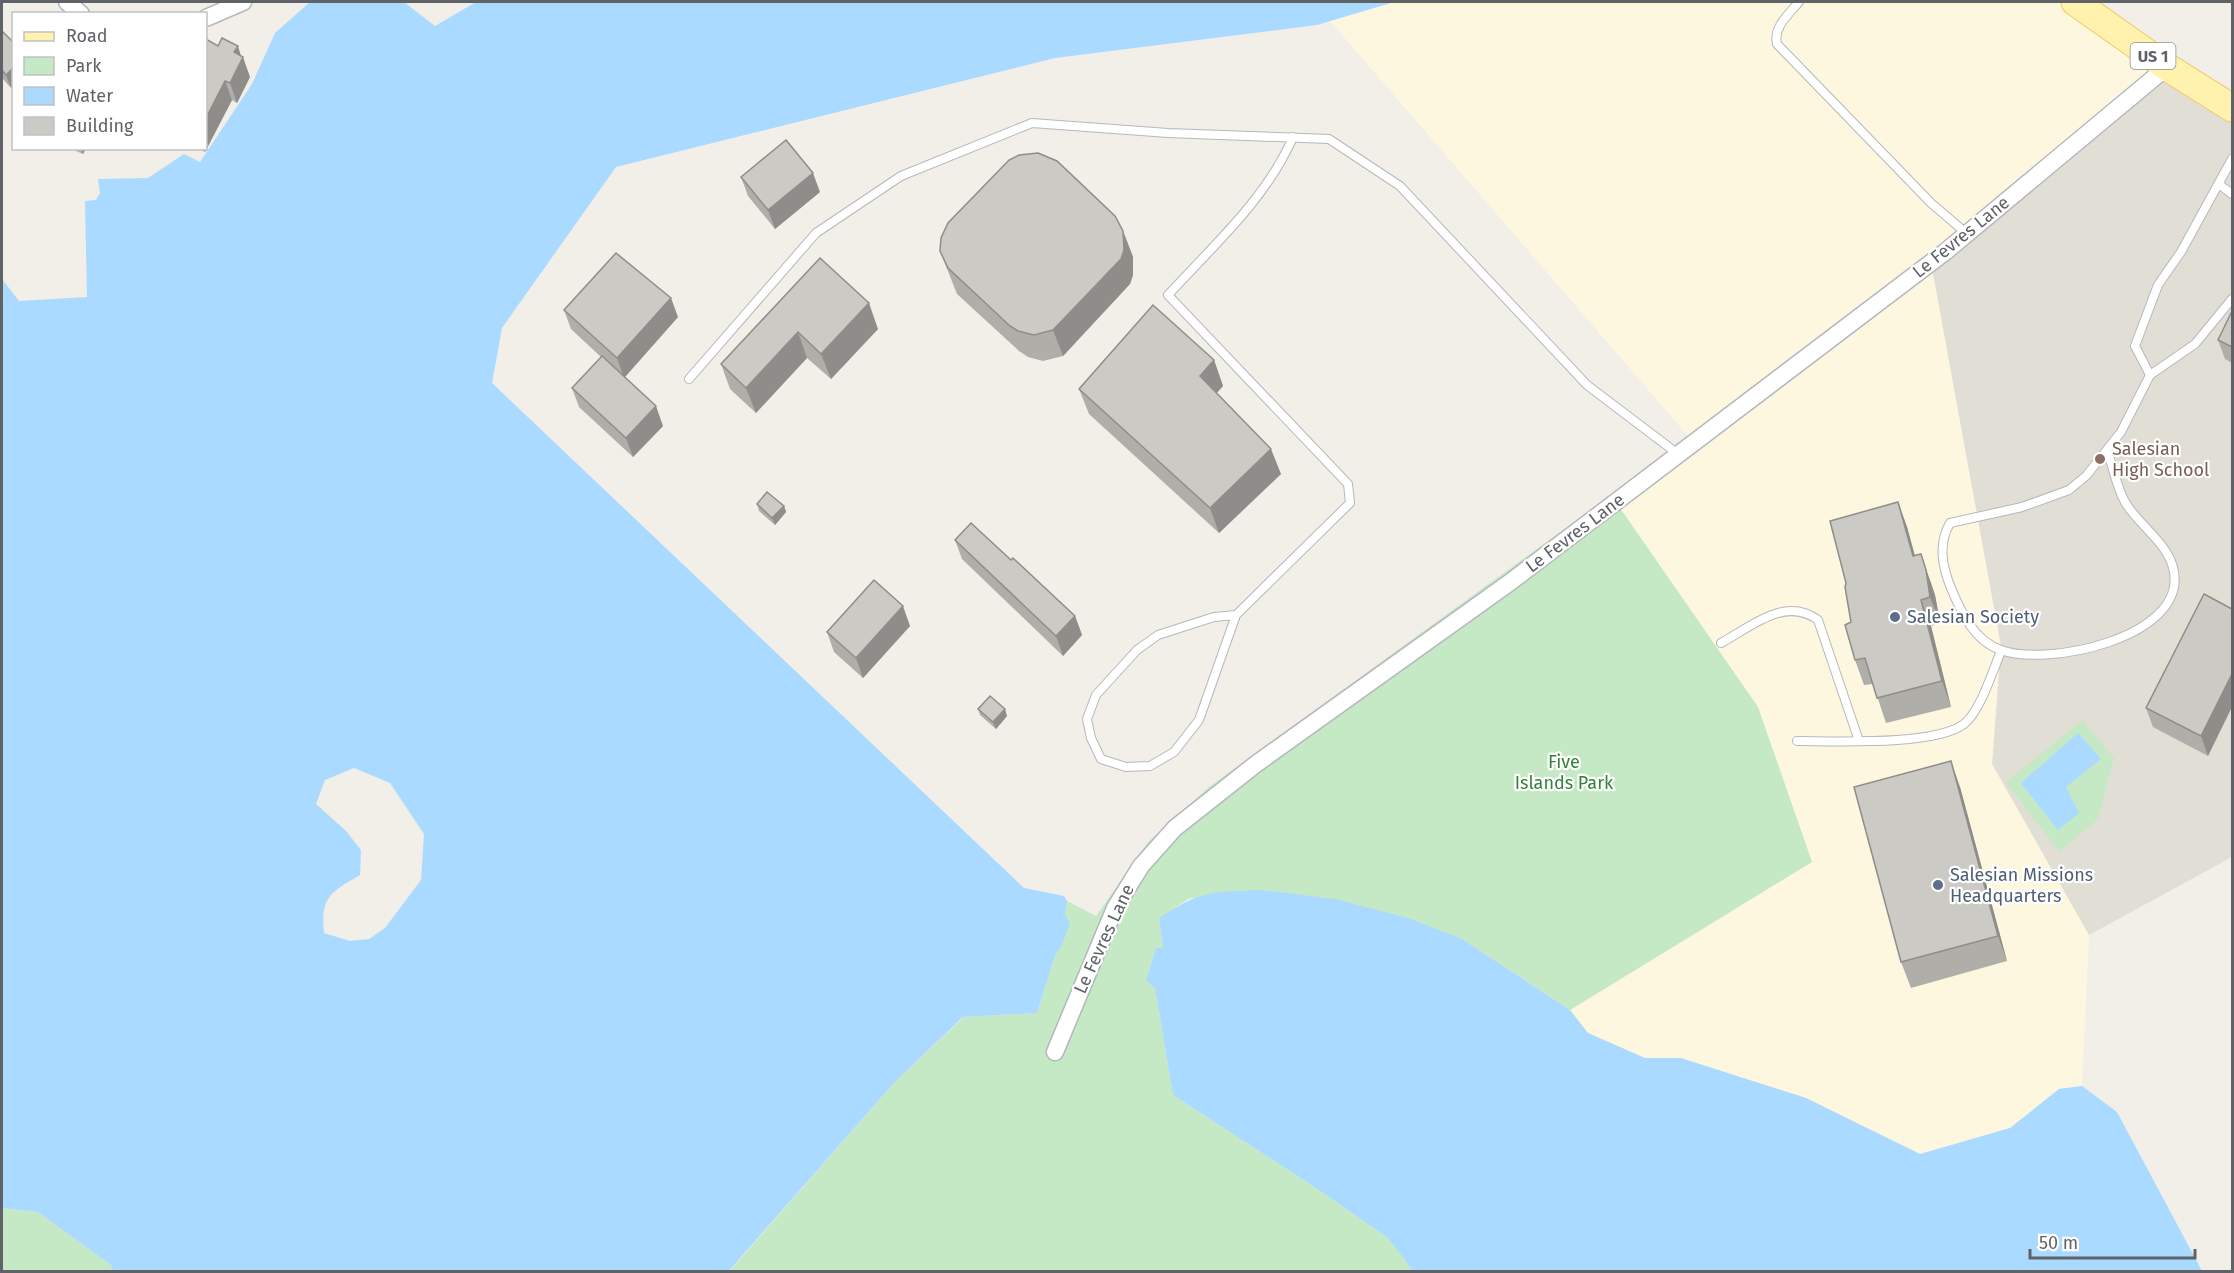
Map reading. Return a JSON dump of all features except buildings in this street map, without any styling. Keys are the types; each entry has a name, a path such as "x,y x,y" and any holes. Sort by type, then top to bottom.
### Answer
{"main road":[{"name":"US 1","path":"2075,2 2167,67 2232,108"}],"street":[{"path":"67,2 79,12"},
{"path":"207,18 243,2"},
{"name":"Le Fevres Lane","path":"1055,1052 1115,908 1141,866 1174,828 1256,764 1509,583 1945,252 2167,67"}],"lane":[{"path":"1799,2 1778,27 1775,37 1777,44 1931,203 1966,233"},
{"path":"689,379 816,233 902,176 1032,123 1168,133 1329,139 1400,186 1587,385 1678,454"},
{"path":"1236,615 1214,617 1158,635 1137,650 1096,695 1087,718 1090,738 1101,759 1126,767 1150,766 1174,752 1199,720 1236,615 1350,502 1348,484 1168,295 1228,230 1281,164 1293,137"},
{"path":"2150,375 2135,346 2142,322 2158,285 2181,252 2220,185 2232,159"},
{"path":"2220,185 2232,194"},
{"path":"2107,450 2125,502 2169,557 2174,572 2169,605 2151,622 2123,638 2077,651 2037,654 2001,651 1983,640 1961,613 1945,575 1941,544 1944,532 1950,523 2022,507 2069,490 2086,476 2121,432 2150,375 2195,345 2232,299"},
{"path":"1721,644 1765,618 1787,610 1805,611 1818,620 1859,741"},
{"path":"1797,741 1897,741 1949,731 1965,724 1979,701 2001,651"}],"shaded area":[{"path":"1394,2 2070,2 2163,71 1933,273 2001,646 1993,764 2089,935 2082,1086 2059,1089 2010,1128 1920,1154 1806,1098 1681,1058 1645,1058 1588,1033 1570,1010 1812,862 1758,707 1611,495 1689,437 1330,21"},
{"name":"Salesian High School","path":"2163,71 2232,113 2232,857 2089,935 1992,764 2001,646 1933,273"}],"green space":[{"name":"Five Islands Park","path":"1611,495 1758,707 1812,862 1570,1010 1462,939 1190,898 1159,918 1163,947 1156,948 1146,980 1155,987 1173,1095 1388,1238 1413,1271 729,1272 893,1084 964,1017 1037,1013 1056,953 1061,947 1067,901 1096,916 1148,842 1209,787"},
{"path":"2083,720 2114,758 2098,819 2059,852 2006,782"},
{"path":"2,1208 38,1212 111,1265 113,1271 2,1271"}],"water":[{"path":"310,2 404,2 435,26 476,2 1394,2 1317,25 1055,58 616,167 502,328 492,383 1024,888 1064,896 1067,901 1065,915 1070,923 1061,947 1056,953 1037,1013 963,1017 893,1084 729,1271 113,1271 111,1265 38,1212 2,1208 2,279 19,301 87,297 85,201 96,200 100,193 98,179 148,178 184,154 200,162 252,84 275,33","holes":["354,768 390,783 424,834 421,880 385,928 369,939 350,941 324,933 326,903 335,891 360,875 361,850 346,831 316,804 325,780"]},
{"path":"2078,733 2101,759 2066,787 2079,813 2058,830 2021,783"},
{"path":"1261,890 1335,899 1408,918 1462,939 1570,1010 1588,1033 1645,1058 1681,1058 1806,1098 1920,1154 2010,1128 2059,1089 2082,1086 2117,1112 2202,1271 1413,1271 1388,1238 1173,1095 1155,988 1146,980 1156,948 1163,947 1159,918 1186,902 1207,894"}],"place":[{"name":"Salesian High School","path":"2100,459"},
{"name":"Salesian Society","path":"1895,617"},
{"name":"Salesian Missions Headquarters","path":"1938,885"}]}
